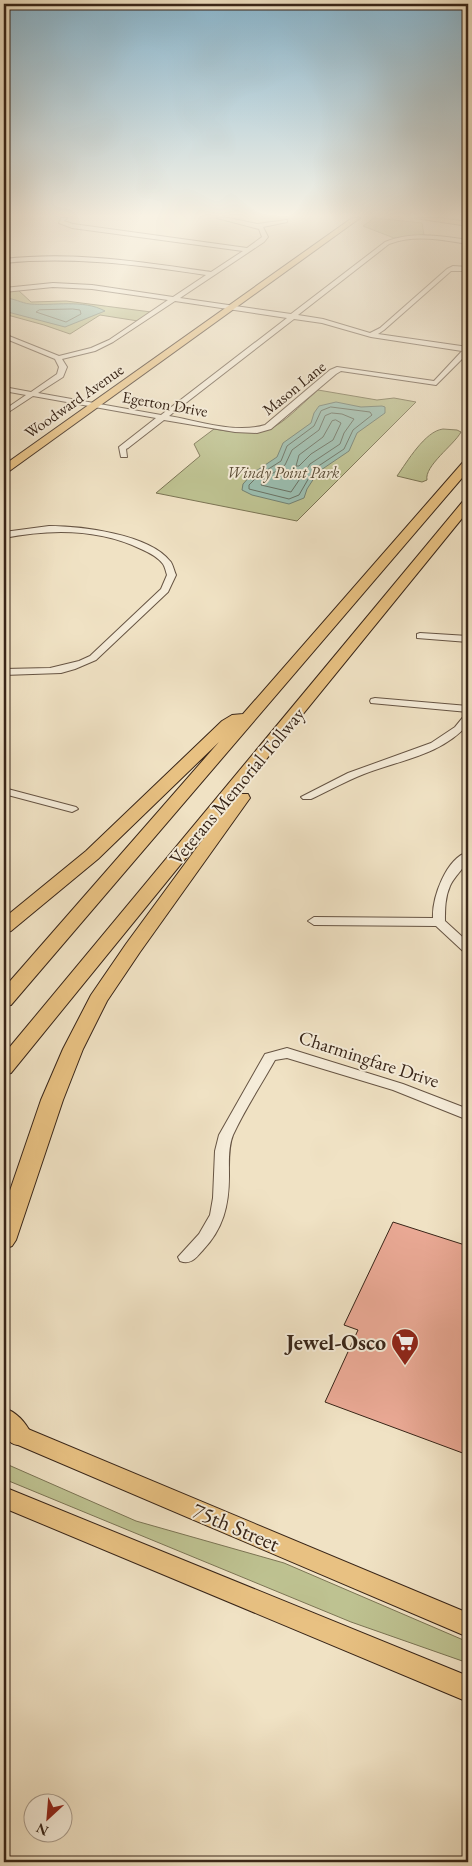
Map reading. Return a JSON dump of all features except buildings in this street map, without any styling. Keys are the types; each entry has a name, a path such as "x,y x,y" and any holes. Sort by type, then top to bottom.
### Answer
{"highway":[{"name":"Veterans Memorial Tollway","path":"4,1000 468,464"},
{"name":"Veterans Memorial Tollway","path":"4,1068 468,503"},
{"path":"4,927 92,855 228,724 263,703"},
{"path":"4,1240 52,1100 98,1000 133,948 258,777 278,736"}],"main road":[{"name":"Woodward Avenue","path":"4,470 236,305"},
{"name":"75th Street","path":"9,1428 468,1625"},
{"path":"4,1496 468,1689"}],"street":[{"path":"4,336 58,358 105,345 166,305"},
{"path":"214,305 334,323 371,335 468,349"},
{"path":"124,455 122,449 125,446 308,305"},
{"path":"371,335 382,329 410,305"},
{"name":"Mason Lane","path":"265,428 272,425 333,372 340,369 436,383 468,349"},
{"path":"4,412 62,372 63,367 58,358"},
{"name":"Egerton Drive","path":"4,389 239,431 254,431 265,428"},
{"path":"4,535 52,528 104,534 155,552 167,561 172,572 170,584 165,590 93,658 83,664 57,672 4,672"},
{"path":"420,636 468,639"},
{"path":"375,701 468,709"},
{"path":"307,797 365,769 441,744 459,731 468,718"},
{"path":"4,791 72,808"},
{"path":"439,922 439,897 443,887 457,867 468,856"},
{"path":"314,921 439,922 468,949"},
{"name":"Charmingfare Drive","path":"186,1257 201,1244 220,1209 221,1160 226,1135 270,1058 277,1054 287,1053 398,1087 468,1115"}],"green space":[{"path":"4,305 98,305 151,312 138,321 100,315 70,334 4,314"},
{"name":"Windy Point Park","path":"318,390 377,400 394,398 416,402 297,521 156,493 200,456 194,444 214,429 250,432 272,428 292,414"},
{"path":"443,429 461,432 430,468 427,480 422,482 397,476 423,441 436,431"},
{"path":"4,1463 136,1521 284,1563 468,1642 468,1663 351,1622 4,1479"}],"water":[{"path":"4,305 87,305 105,311 65,327 4,311"},
{"path":"336,402 361,407 382,406 385,407 385,413 357,433 349,451 318,472 307,489 304,498 289,504 252,495 242,490 243,484 253,473 277,457 283,443 311,423 314,413 319,406"}],"place":[{"name":"Jewel-Osco","path":"405,1366"}]}
